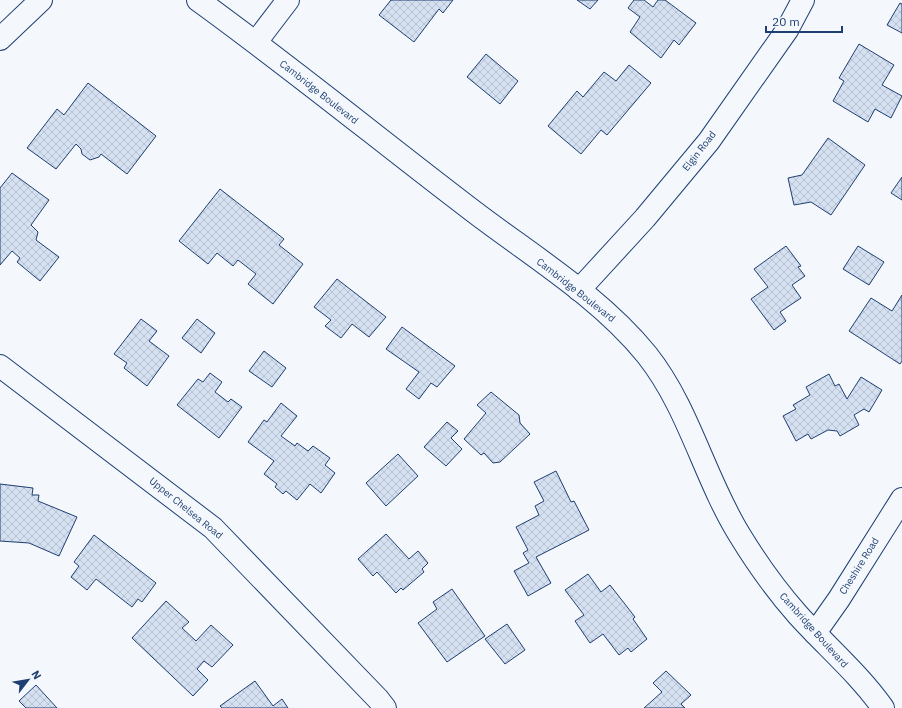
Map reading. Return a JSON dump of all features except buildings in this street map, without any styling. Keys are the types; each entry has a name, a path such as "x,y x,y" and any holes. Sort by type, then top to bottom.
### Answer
{"street":[{"path":"0,39 41,0"},
{"name":"Cambridge Boulevard","path":"198,0 256,42 390,148 578,290 614,320 647,356 670,389 738,532 761,568 780,593 815,633 842,660 883,708"},
{"path":"256,42 288,0"},
{"name":"Elgin Road","path":"578,290 645,218 709,141 787,30 803,0"},
{"name":"Upper Chelsea Road","path":"0,366 213,528 385,708"},
{"name":"Cheshire Road","path":"815,633 839,599 902,498"}]}
